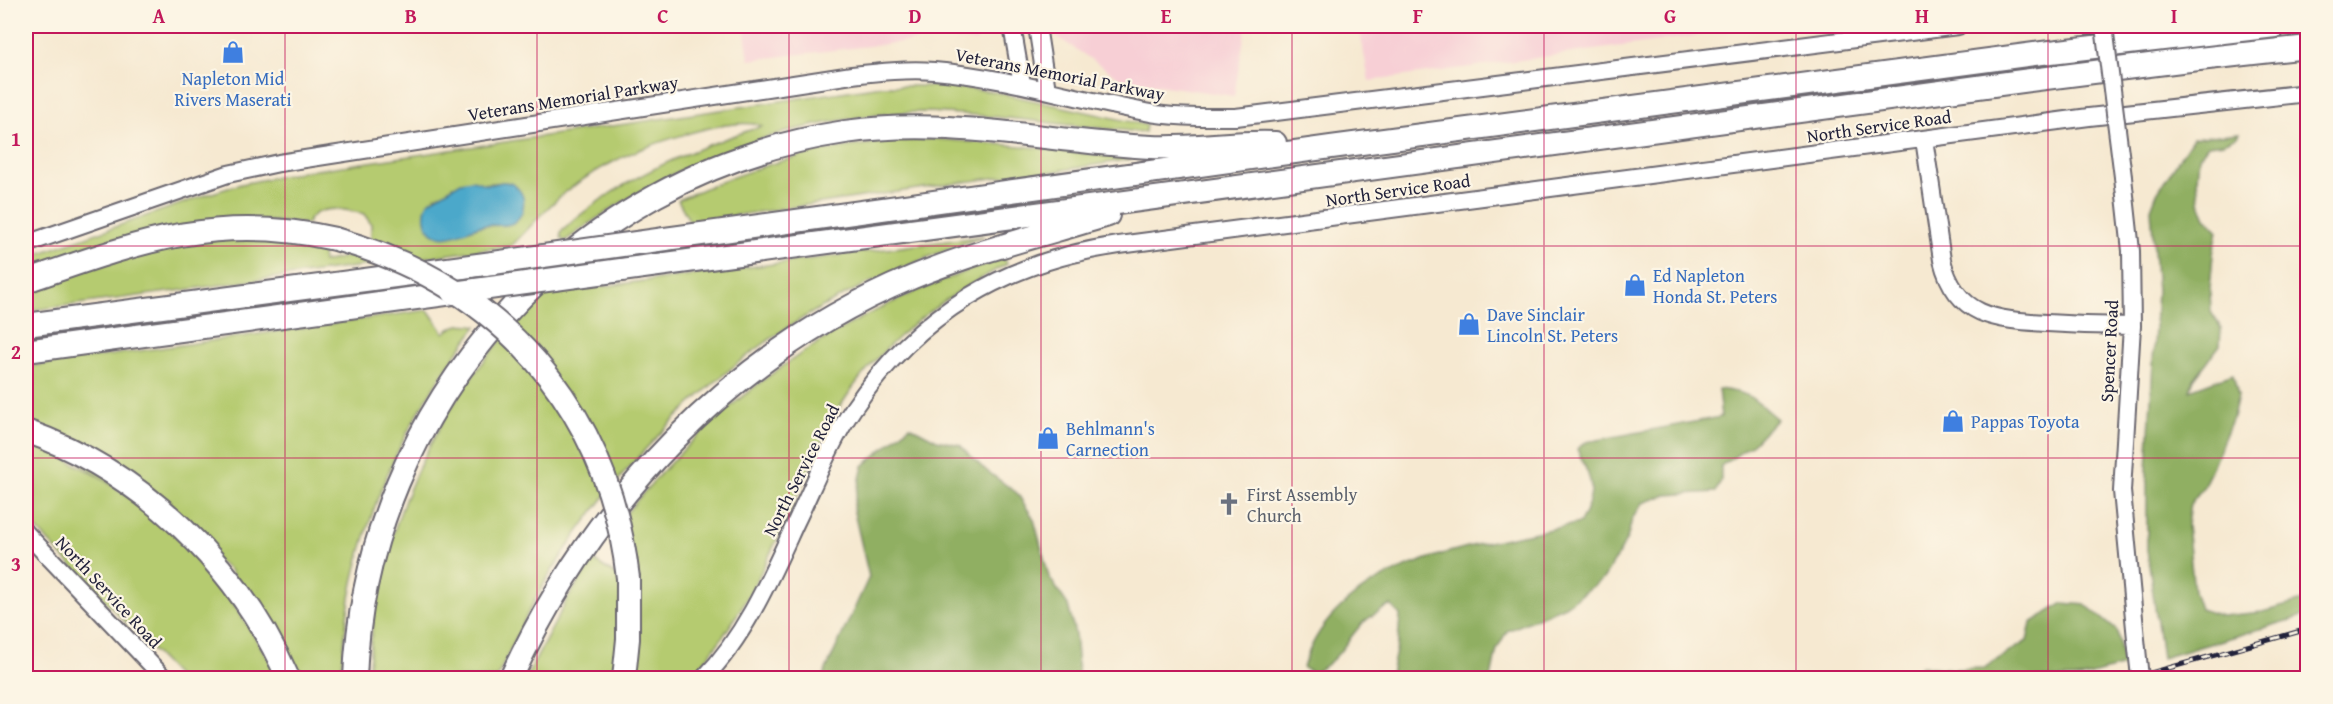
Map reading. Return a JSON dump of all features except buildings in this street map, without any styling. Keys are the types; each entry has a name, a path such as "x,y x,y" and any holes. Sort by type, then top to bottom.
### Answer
{"highway":[{"path":"26,325 1331,147 2042,53 2275,26"},
{"path":"26,351 2039,79 2307,47"},
{"path":"355,678 360,622 374,548 402,472 438,403 481,342 544,274 576,247 651,198 720,166 753,154 814,138 883,128 966,127 1155,148 1270,143 1331,147"},
{"path":"512,678 545,609 609,513 661,453 688,426 716,400 776,353 816,327 867,299 949,263 1176,195"},
{"path":"26,281 133,244 194,231 233,228 277,229 335,239 408,264 449,287 501,326 539,365 575,415 602,470 619,525 628,578 628,639 624,678"},
{"path":"26,430 102,467 170,516 209,556 240,594 267,636 288,678"}],"main road":[{"path":"1012,26 1022,84"},
{"path":"1037,26 1047,90"},
{"path":"1831,42 1854,26"},
{"name":"Veterans Memorial Parkway","path":"26,244 228,174 318,156 852,75 890,71 932,71 1022,84 1147,112 1197,117 1236,117 1831,42 1886,30 1958,26"},
{"name":"Spencer Road","path":"2104,26 2131,251 2132,326 2122,491 2140,678"},
{"name":"North Service Road","path":"705,678 747,621 827,457 852,411 874,380 920,331 986,286 1013,273 1071,254 1103,248 2089,117 2307,93"},
{"path":"1924,139 1942,260 1948,279 1962,300 1973,308 1997,318 2059,324 2132,326"},
{"name":"North Service Road","path":"26,533 164,678"}],"shaded area":[{"path":"744,26 989,26 975,42 938,38 749,60"},
{"path":"1050,26 1246,26 1234,96 1123,80 1051,33"},
{"path":"1359,26 1767,26 1369,81"}],"green space":[{"path":"882,86 940,86 990,91 1146,125 1145,132 979,115 923,112 880,115 800,128 763,138 694,164 628,198 565,241 561,238 561,232 582,213 630,182 682,156 762,126 748,124 709,128 644,148 601,168 559,197 511,246 26,311 26,288 133,251 214,236 321,243 323,262 371,251 371,224 364,214 332,209 317,213 307,224 268,221 26,274 26,258 241,184 302,172","holes":["506,182 507,225 481,226 450,236 435,196 453,186"]},
{"path":"2239,133 2237,137 2224,143 2208,145 2199,157 2197,180 2199,201 2206,218 2218,231 2213,254 2210,289 2211,312 2221,328 2220,345 2194,379 2190,390 2233,374 2238,395 2233,417 2204,486 2190,504 2187,525 2194,591 2200,609 2222,616 2262,612 2307,600 2307,615 2162,658 2147,550 2147,470 2157,291 2151,209 2157,193 2193,138"},
{"path":"936,139 1133,159 690,222 678,200 742,174 804,155 867,144"},
{"path":"984,236 902,268 822,307 744,358 707,389 638,457 579,531 537,596 497,678 368,678 373,624 380,583 394,531 425,456 444,420 490,353 546,294"},
{"path":"1005,258 1007,264 961,290 918,320 880,355 847,396 816,452 747,599 721,640 690,678 632,678 613,530 653,482 695,438 740,398 787,363 837,331 890,303 946,279"},
{"path":"428,310 444,333 460,325 477,326 436,383 419,412 403,441 376,502 353,583 346,624 341,678 295,678 230,570 26,424 26,367"},
{"path":"1718,389 1746,395 1777,419 1753,444 1721,466 1721,480 1716,492 1666,495 1643,503 1632,519 1628,536 1619,554 1603,579 1565,606 1507,631 1497,649 1491,678 1390,678 1398,642 1400,615 1391,605 1363,623 1335,657 1323,667 1314,673 1303,668 1320,631 1346,602 1380,579 1418,562 1460,549 1580,523 1589,502 1591,486 1577,449 1586,442 1721,417"},
{"path":"910,426 937,440 960,445 983,468 1017,493 1034,519 1049,577 1068,605 1075,634 1079,678 822,678 869,577 853,508 863,466"},
{"path":"26,438 119,487 208,564 281,678 179,678 26,518"},
{"path":"593,560 621,578 617,678 526,678 568,598"},
{"path":"2063,603 2086,605 2117,631 2124,666 2081,678 1899,678 1921,666 1954,669 1984,668 2027,641 2031,623"}],"water":[{"path":"472,180 487,184 508,183 516,187 522,194 524,203 520,217 509,224 480,226 446,237 434,234 427,226 425,219 428,202 461,182"}],"railway":[{"path":"2133,678 2308,629"}],"place":[{"name":"Napleton Mid Rivers Maserati","path":"233,52"},
{"name":"Ed Napleton Honda St. Peters","path":"1635,285"},
{"name":"Dave Sinclair Lincoln St. Peters","path":"1469,324"},
{"name":"Pappas Toyota","path":"1953,421"},
{"name":"Behlmann's Carnection","path":"1048,438"},
{"name":"First Assembly Church","path":"1229,504"}]}
